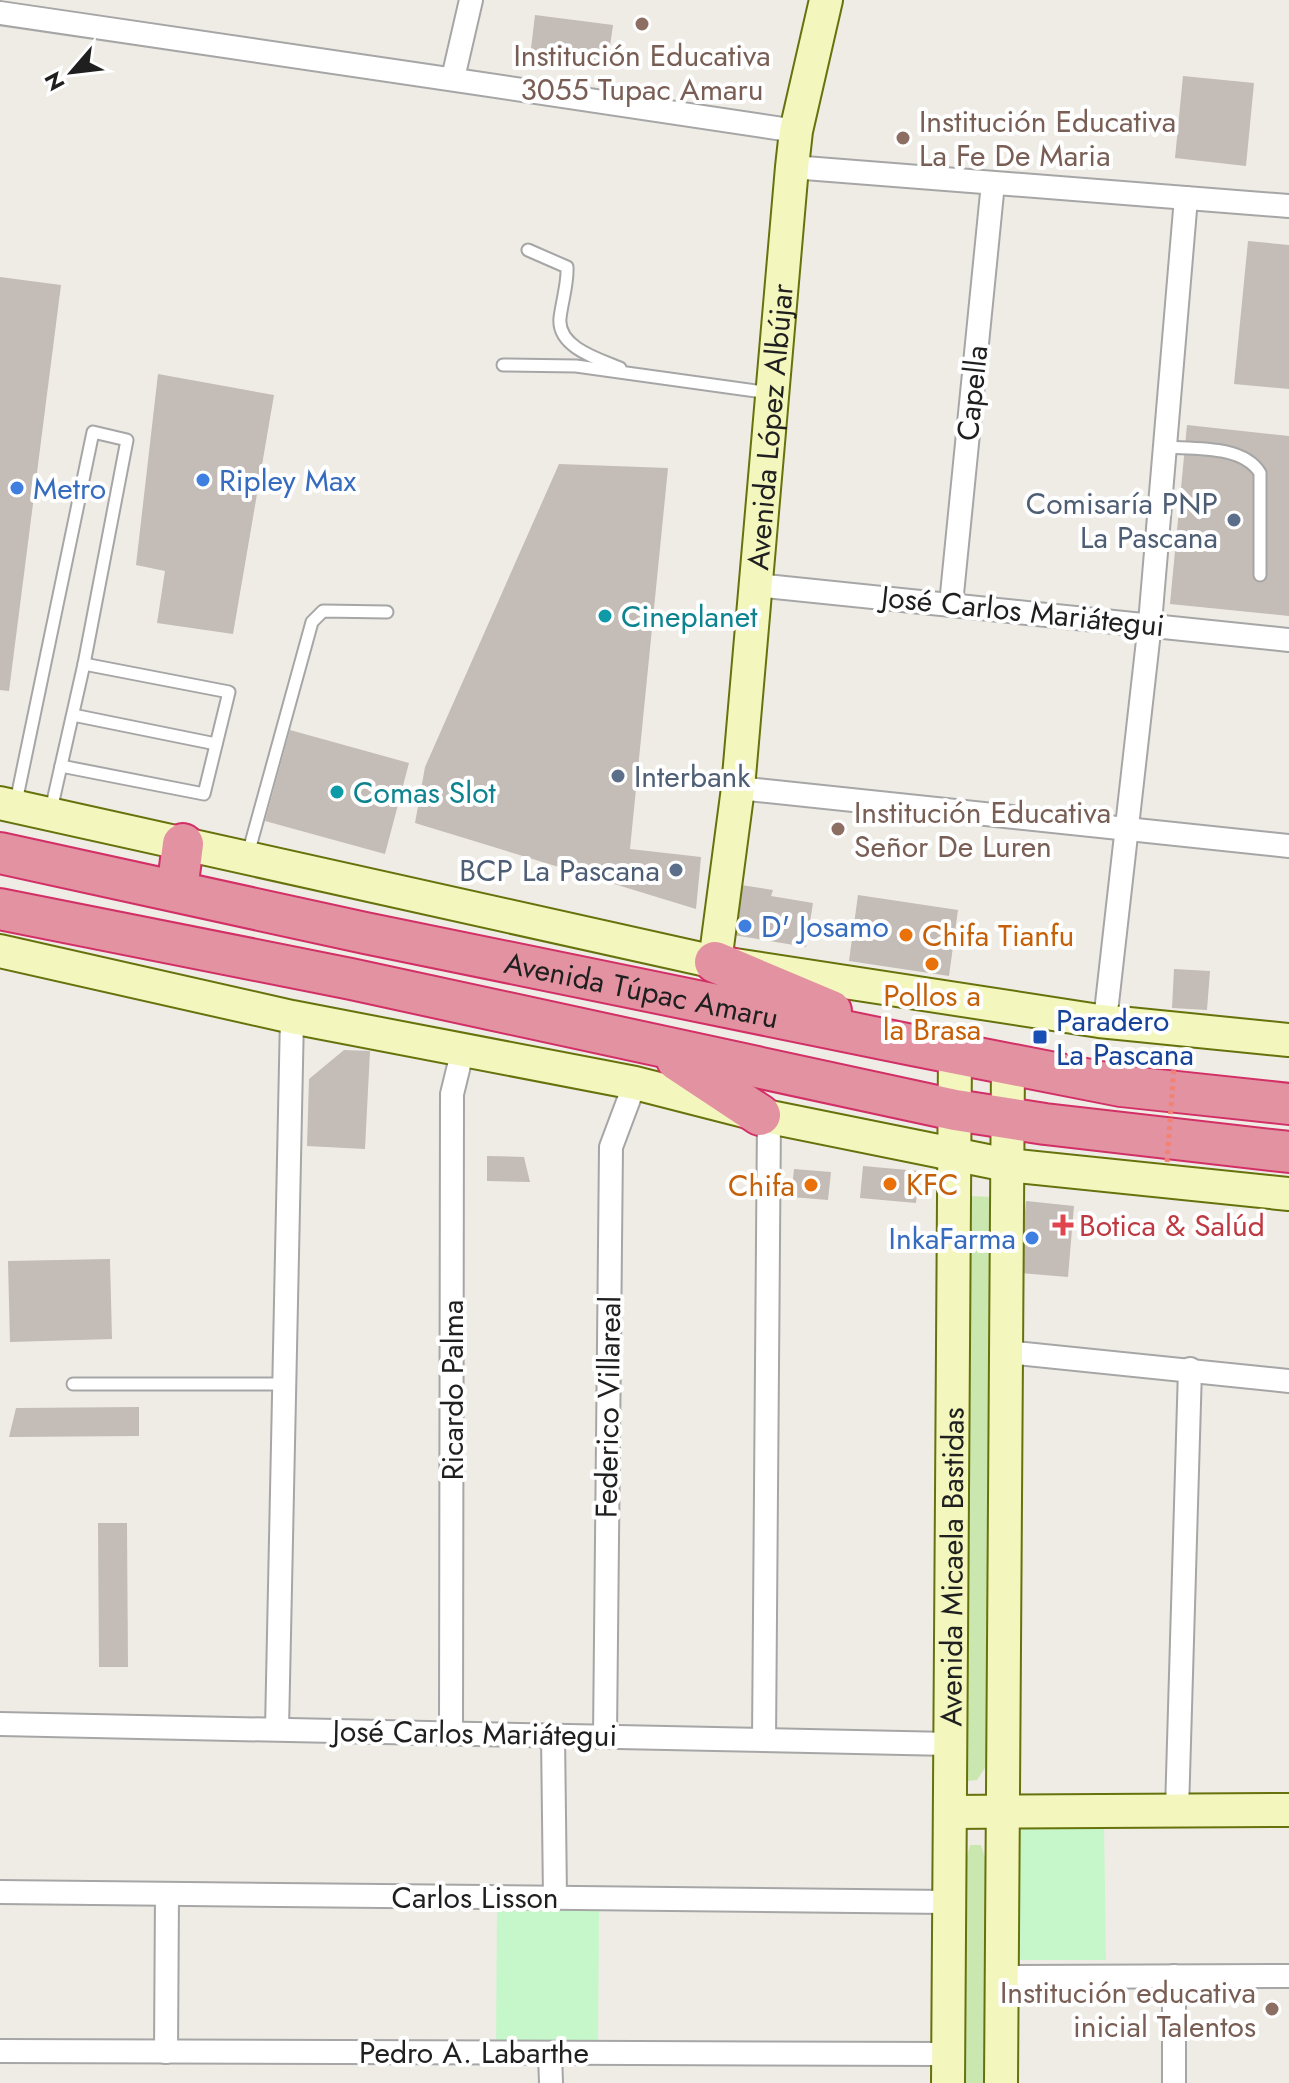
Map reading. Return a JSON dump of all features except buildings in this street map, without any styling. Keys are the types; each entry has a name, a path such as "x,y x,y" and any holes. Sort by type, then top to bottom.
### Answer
{"highway":[{"path":"177,890 183,844"},
{"name":"Avenida Túpac Amaru","path":"0,853 365,933 1121,1086 1289,1104"},
{"name":"Avenida Túpac Amaru","path":"0,909 336,976 955,1110 1007,1119 1289,1152"},
{"path":"715,962 912,1045"},
{"path":"657,1047 765,1116"}],"street":[{"path":"453,78 471,0"},
{"name":"Avenida López Albújar","path":"715,962 738,788 796,131 826,0"},
{"path":"0,13 796,131"},
{"path":"792,167 1289,206"},
{"name":"Capella","path":"951,604 993,183"},
{"path":"1105,1021 1150,623 1186,198"},
{"name":"José Carlos Mariátegui","path":"756,585 1150,623 1289,640"},
{"path":"738,788 1289,846"},
{"name":"Avenida Túpac Amaru","path":"8,804 715,962 1105,1021 1289,1040"},
{"path":"0,951 292,1017 635,1083 765,1116 1007,1165 1289,1194"},
{"path":"277,1729 292,1017"},
{"name":"Ricardo Palma","path":"451,1733 452,1094 463,1049"},
{"name":"Avenida Micaela Bastidas","path":"948,2069 955,1052"},
{"name":"Avenida Micaela Bastidas","path":"1001,2083 1008,1063"},
{"name":"Federico Villareal","path":"605,1736 611,1147 635,1083"},
{"path":"764,1740 765,1116"},
{"path":"1006,1352 1289,1381"},
{"path":"1177,1810 1190,1369"},
{"name":"José Carlos Mariátegui","path":"0,1724 950,1744"},
{"path":"553,1735 555,1898"},
{"path":"950,1812 1289,1810"},
{"name":"Carlos Lisson","path":"0,1892 949,1902"},
{"path":"166,2052 167,1895"},
{"path":"1174,1976 1174,2083"},
{"path":"1002,1977 1289,1976"},
{"name":"Pedro A. Labarthe","path":"0,2051 550,2053 948,2069"},
{"path":"550,2053 551,2083"}],"lane":[{"path":"528,250 567,267 559,322 571,345 635,374"},
{"path":"503,365 576,366 771,393"},
{"path":"8,804 93,432 127,440 84,664 50,814"},
{"path":"1165,447 1222,451 1255,466 1260,473 1260,575"},
{"path":"247,859 312,622 323,611 387,612"},
{"path":"61,766 204,794 229,692 84,664"},
{"path":"73,715 216,744"},
{"path":"73,1384 284,1384"}],"path":[{"path":"1167,1162 1174,1067"}],"green space":[{"path":"967,1196 996,1197 987,1765 977,1780 967,1781 961,1760"},
{"path":"1006,1820 1104,1820 1106,1960 1007,1960"},
{"path":"970,1845 981,1845 989,1870 987,2083 962,2083 964,1868"},
{"path":"497,1897 599,1898 598,2053 496,2052"}],"place":[{"name":"Institución Educativa 3055 Tupac Amaru","path":"642,24"},
{"name":"Institución Educativa La Fe De Maria","path":"903,138"},
{"name":"Ripley Max","path":"203,480"},
{"name":"Metro","path":"17,488"},
{"name":"Comisaría PNP La Pascana","path":"1234,520"},
{"name":"Cineplanet","path":"605,616"},
{"name":"Interbank","path":"618,776"},
{"name":"Comas Slot","path":"337,792"},
{"name":"Institución Educativa Señor De Luren","path":"838,829"},
{"name":"BCP La Pascana","path":"676,870"},
{"name":"D' Josamo","path":"745,926"},
{"name":"Chifa Tianfu","path":"906,935"},
{"name":"Pollos a la Brasa","path":"932,964"},
{"name":"Paradero La Pascana","path":"1040,1037"},
{"name":"KFC","path":"890,1184"},
{"name":"Chifa","path":"811,1185"},
{"name":"Botica & Salúd","path":"1063,1225"},
{"name":"InkaFarma","path":"1032,1238"},
{"name":"Institución educativa inicial Talentos","path":"1272,2009"}]}
